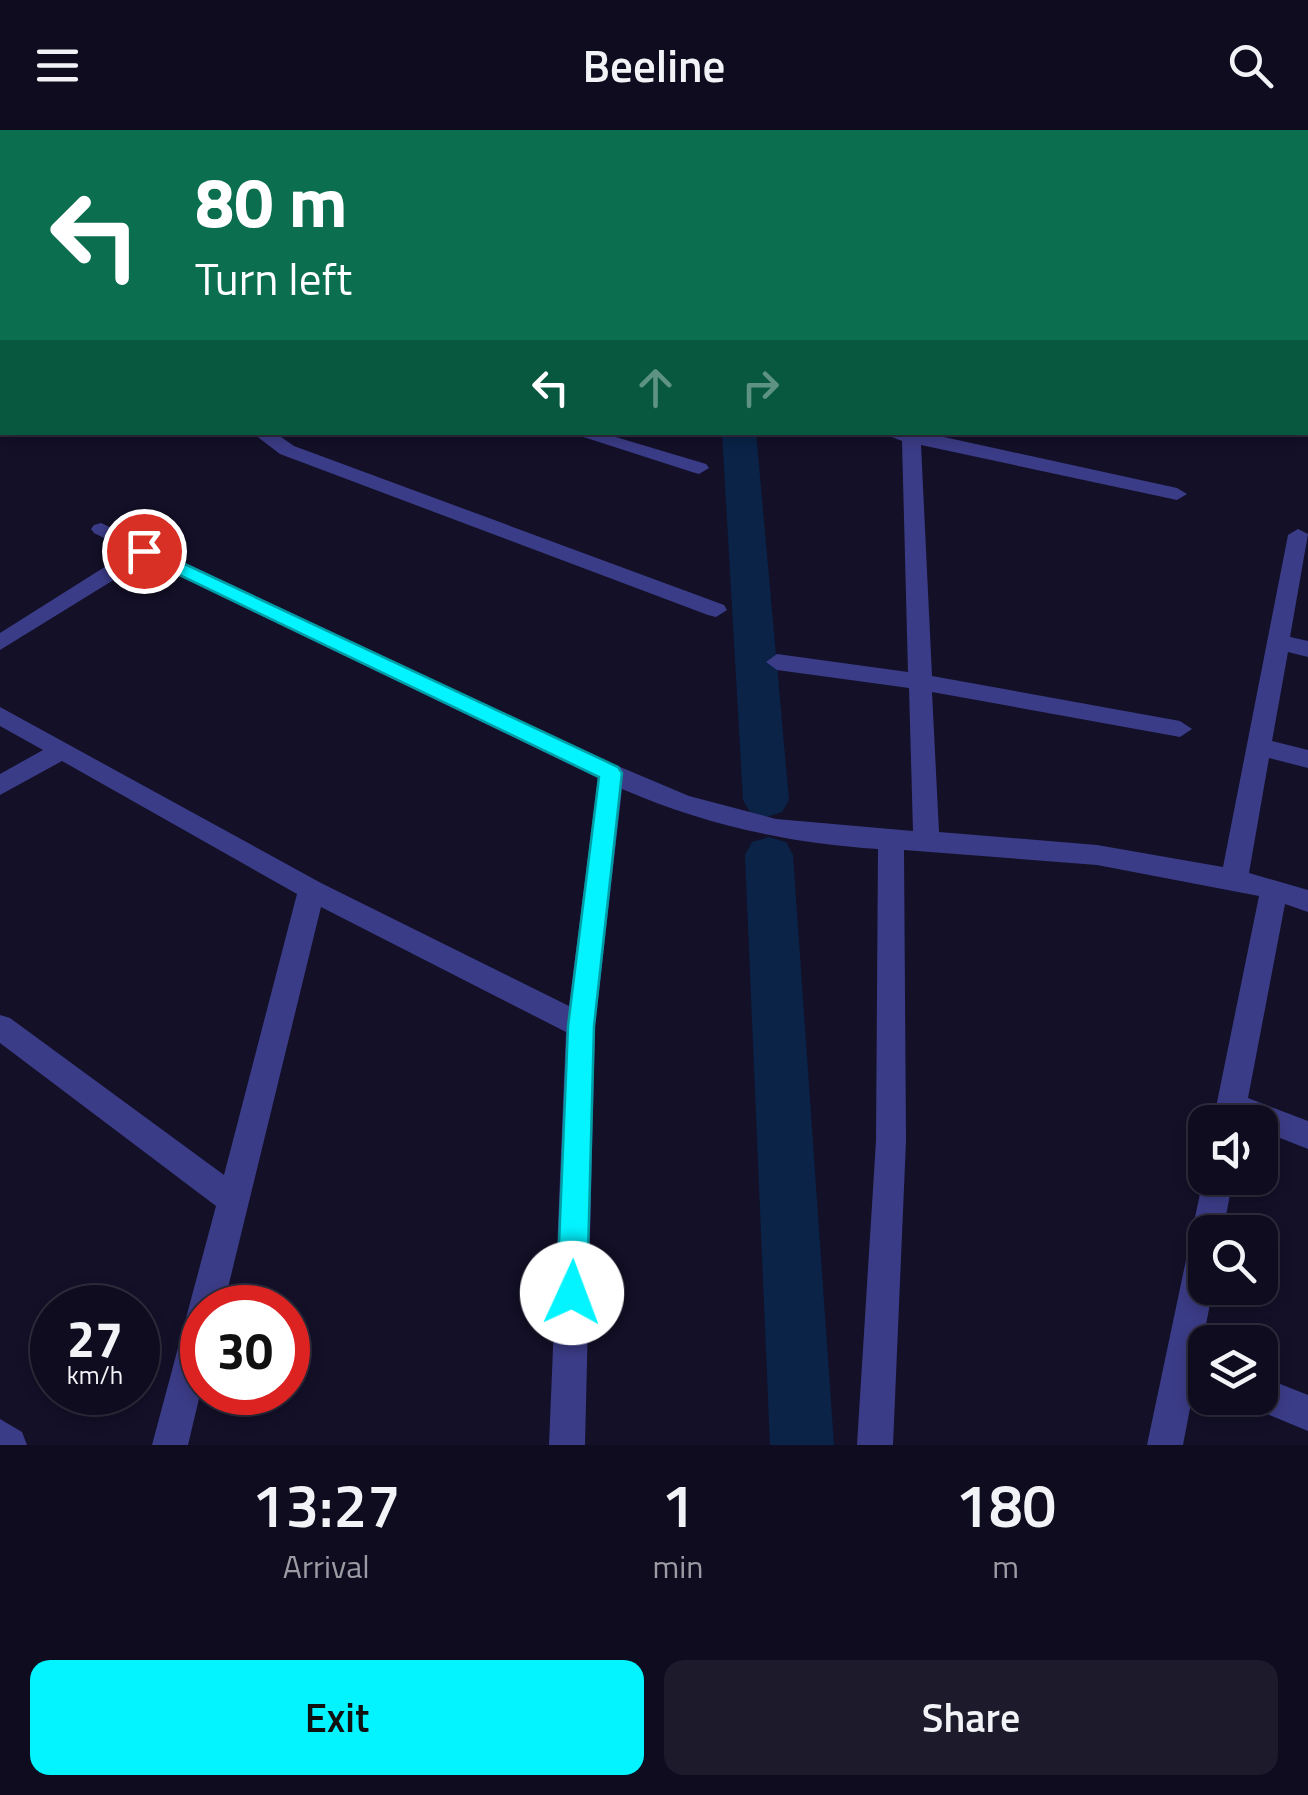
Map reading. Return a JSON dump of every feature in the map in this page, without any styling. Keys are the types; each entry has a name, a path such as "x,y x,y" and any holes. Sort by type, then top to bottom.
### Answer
{"street":[{"path":"265,435 288,450 716,610"},
{"path":"587,435 700,468"},
{"path":"903,435 920,682 926,842"},
{"path":"908,435 1177,494"},
{"path":"101,529 338,646 610,773 737,821 816,837 1026,847 1234,880 1308,901"},
{"path":"1234,880 1300,545"},
{"path":"0,643 144,551"},
{"path":"1278,642 1308,649"},
{"path":"777,662 920,682 1180,729"},
{"path":"0,716 312,890 581,1026"},
{"path":"1258,746 1308,759"},
{"path":"0,786 62,750"},
{"path":"567,1445 581,1026 610,773"},
{"path":"875,1445 890,1141 890,840"},
{"path":"1232,1105 1274,889"},
{"path":"212,1285 312,890"},
{"path":"0,1027 233,1200"},
{"path":"1278,1126 1308,1134"},
{"path":"1165,1445 1188,1380"},
{"path":"1278,1401 1308,1413"},
{"path":"170,1445 180,1406"},
{"path":"0,1437 9,1445"}],"waterway":[{"path":"739,435 766,800"},
{"path":"769,855 802,1445"}],"route":[{"path":"144,551 610,773 581,1026 572,1293"}]}
